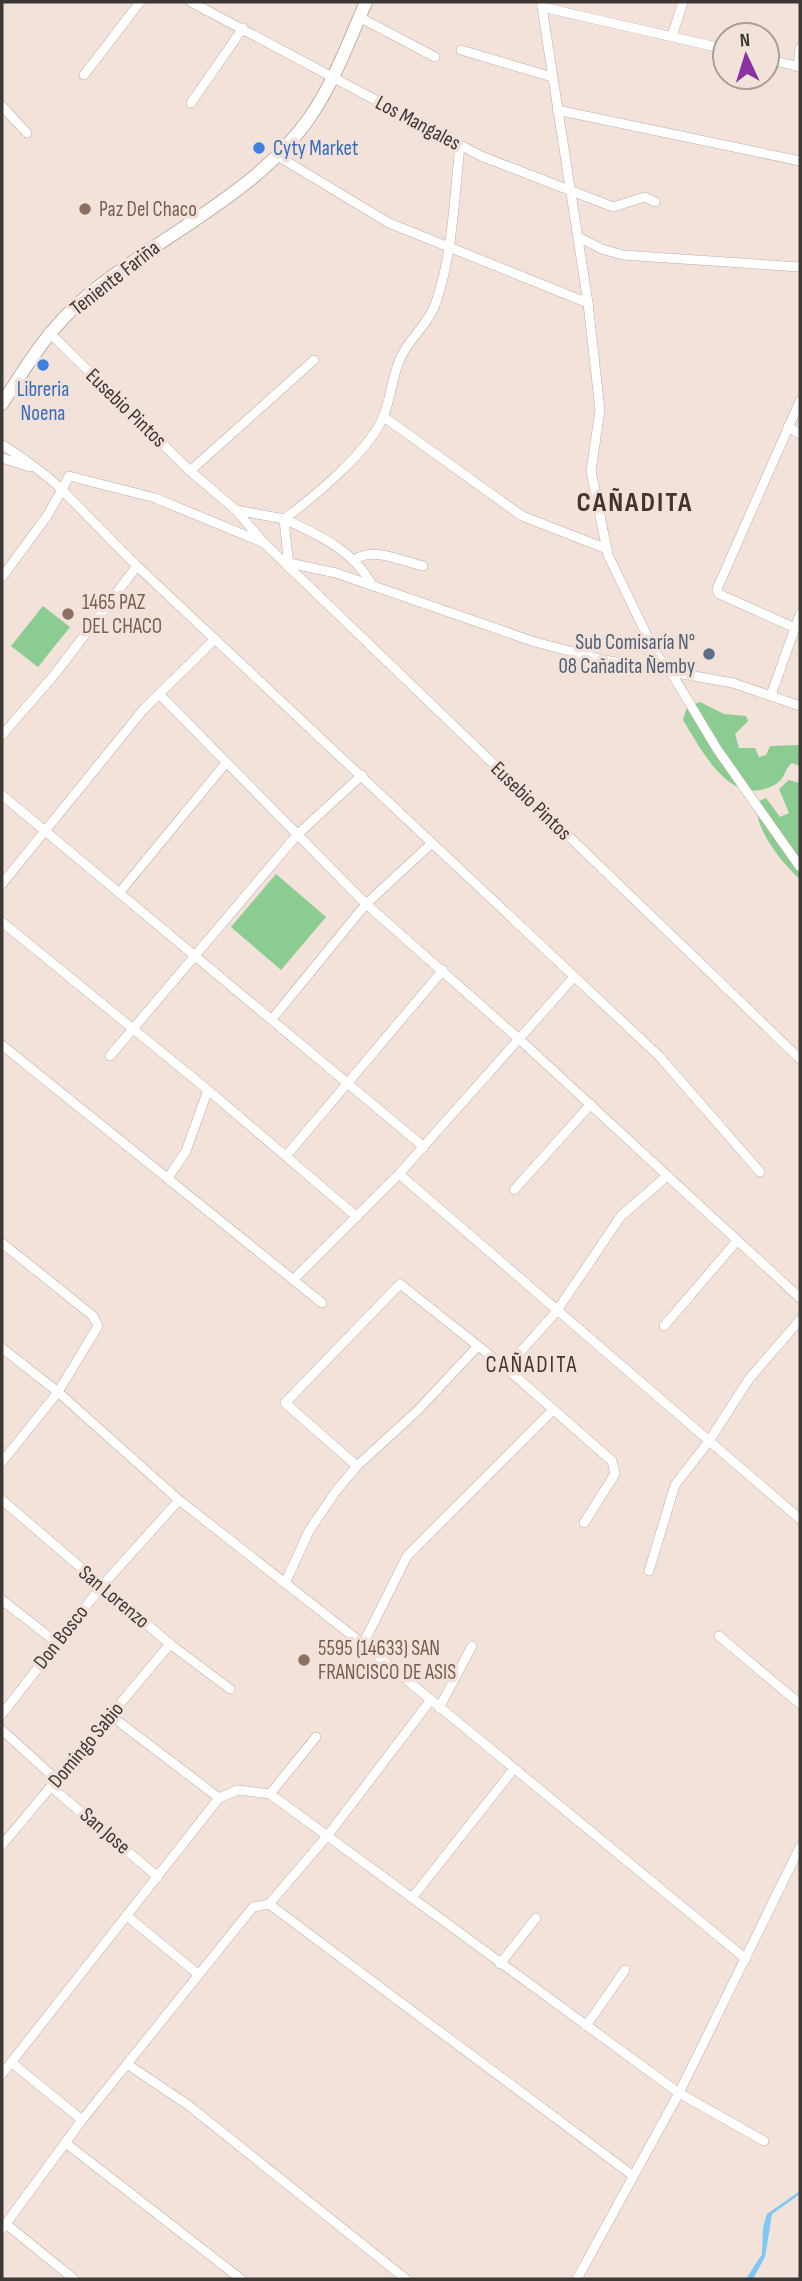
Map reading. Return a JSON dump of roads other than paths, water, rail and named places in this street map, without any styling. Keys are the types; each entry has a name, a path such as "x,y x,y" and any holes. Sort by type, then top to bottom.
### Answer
{"street":[{"path":"84,75 140,2"},
{"name":"Los Mangales","path":"191,2 460,146 613,207 645,197 654,202"},
{"name":"Teniente Fariña","path":"2,404 48,332 97,289 236,189 276,155 309,118 333,78 366,2"},
{"path":"672,36 683,2"},
{"path":"711,46 542,4 556,110 572,191 589,303 600,410 591,471 607,549 656,654 672,674 716,749 800,867"},
{"path":"359,17 435,57"},
{"path":"191,103 243,28"},
{"path":"781,62 799,67 800,48"},
{"path":"461,50 552,77"},
{"path":"2,106 27,133"},
{"path":"556,110 800,161"},
{"path":"284,519 361,450 384,417 400,359 435,306 449,248 460,146"},
{"path":"276,155 389,223 589,303"},
{"path":"580,238 612,253 800,267"},
{"name":"Eusebio Pintos","path":"48,332 190,471 236,510 262,542 289,565 800,1059"},
{"path":"190,471 314,360"},
{"path":"795,628 719,594 717,589 800,401"},
{"path":"384,417 522,516 607,549"},
{"path":"788,427 800,433"},
{"path":"2,445 16,452 62,490 137,566 659,1056 760,1172"},
{"path":"2,458 31,467"},
{"path":"2,577 47,516 69,476 155,498 262,542"},
{"path":"236,510 284,519 341,548 355,560 372,585"},
{"path":"284,519 289,565 372,585 534,642 672,674 733,683 800,706"},
{"path":"355,560 368,554 423,566"},
{"path":"2,735 55,674 137,566"},
{"path":"771,695 800,614"},
{"path":"2,884 143,710 161,696 215,639"},
{"path":"161,696 366,904 591,1104 736,1242 800,1298"},
{"path":"119,893 226,764"},
{"path":"110,1056 297,835 362,775"},
{"path":"2,795 424,1147"},
{"path":"272,1019 366,904 432,843"},
{"path":"2,922 208,1090 356,1217"},
{"path":"286,1156 443,970"},
{"path":"294,1279 399,1174 574,977"},
{"path":"2,1045 322,1303"},
{"path":"167,1178 186,1151 208,1090"},
{"path":"514,1189 591,1104"},
{"path":"399,1174 556,1312 800,1518"},
{"path":"506,1368 556,1312 621,1216 667,1176"},
{"path":"664,1326 736,1242"},
{"path":"2,1243 97,1321 98,1326 58,1392 2,1462"},
{"path":"357,1466 285,1403 400,1284 506,1368 612,1461 615,1474 584,1524"},
{"path":"649,1572 670,1493 709,1441 749,1379 800,1320"},
{"path":"285,1583 309,1531 357,1466 418,1410 477,1346"},
{"path":"2,1348 58,1392 179,1500 363,1644 746,1959"},
{"path":"363,1644 407,1556 552,1411"},
{"name":"San Lorenzo","path":"2,1500 101,1587 230,1689"},
{"name":"Don Bosco","path":"2,1714 101,1587 179,1500"},
{"path":"2,1600 56,1642"},
{"path":"719,1636 800,1704"},
{"name":"Domingo Sabio","path":"2,1845 170,1644"},
{"path":"439,1708 472,1646"},
{"path":"74,2279 4,2226 67,2144 82,2120 253,1907 269,1904 328,1835 430,1701"},
{"path":"110,1715 219,1798"},
{"name":"San Jose","path":"2,1730 54,1783 158,1877"},
{"path":"270,1794 316,1737"},
{"path":"412,1898 513,1770"},
{"path":"2,2074 219,1798 238,1790 270,1794 679,2093 764,2141"},
{"path":"577,2279 679,2093 800,1847"},
{"path":"269,1904 632,2175"},
{"path":"127,1916 198,1975"},
{"path":"500,1964 536,1918"},
{"path":"586,2026 625,1970"},
{"path":"12,2062 82,2120"},
{"path":"127,2064 188,2105 406,2279"},
{"path":"67,2144 241,2279"}],"water":[{"path":"800,2191 800,2194 772,2214 765,2257 753,2279 746,2279 762,2254 763,2228 767,2214"}],"place":[{"name":"Cyty Market","path":"259,148"},
{"name":"Paz Del Chaco","path":"85,209"},
{"name":"Libreria Noena","path":"43,365"},
{"name":"1465 PAZ DEL CHACO","path":"68,614"},
{"name":"Sub Comisaría N° 08 Cañadita Ñemby","path":"709,654"},
{"name":"5595 (14633) SAN FRANCISCO DE ASIS","path":"304,1660"}],"district":[{"name":"CAÑADITA","path":"635,502"},
{"name":"CAÑADITA","path":"532,1365"}]}
